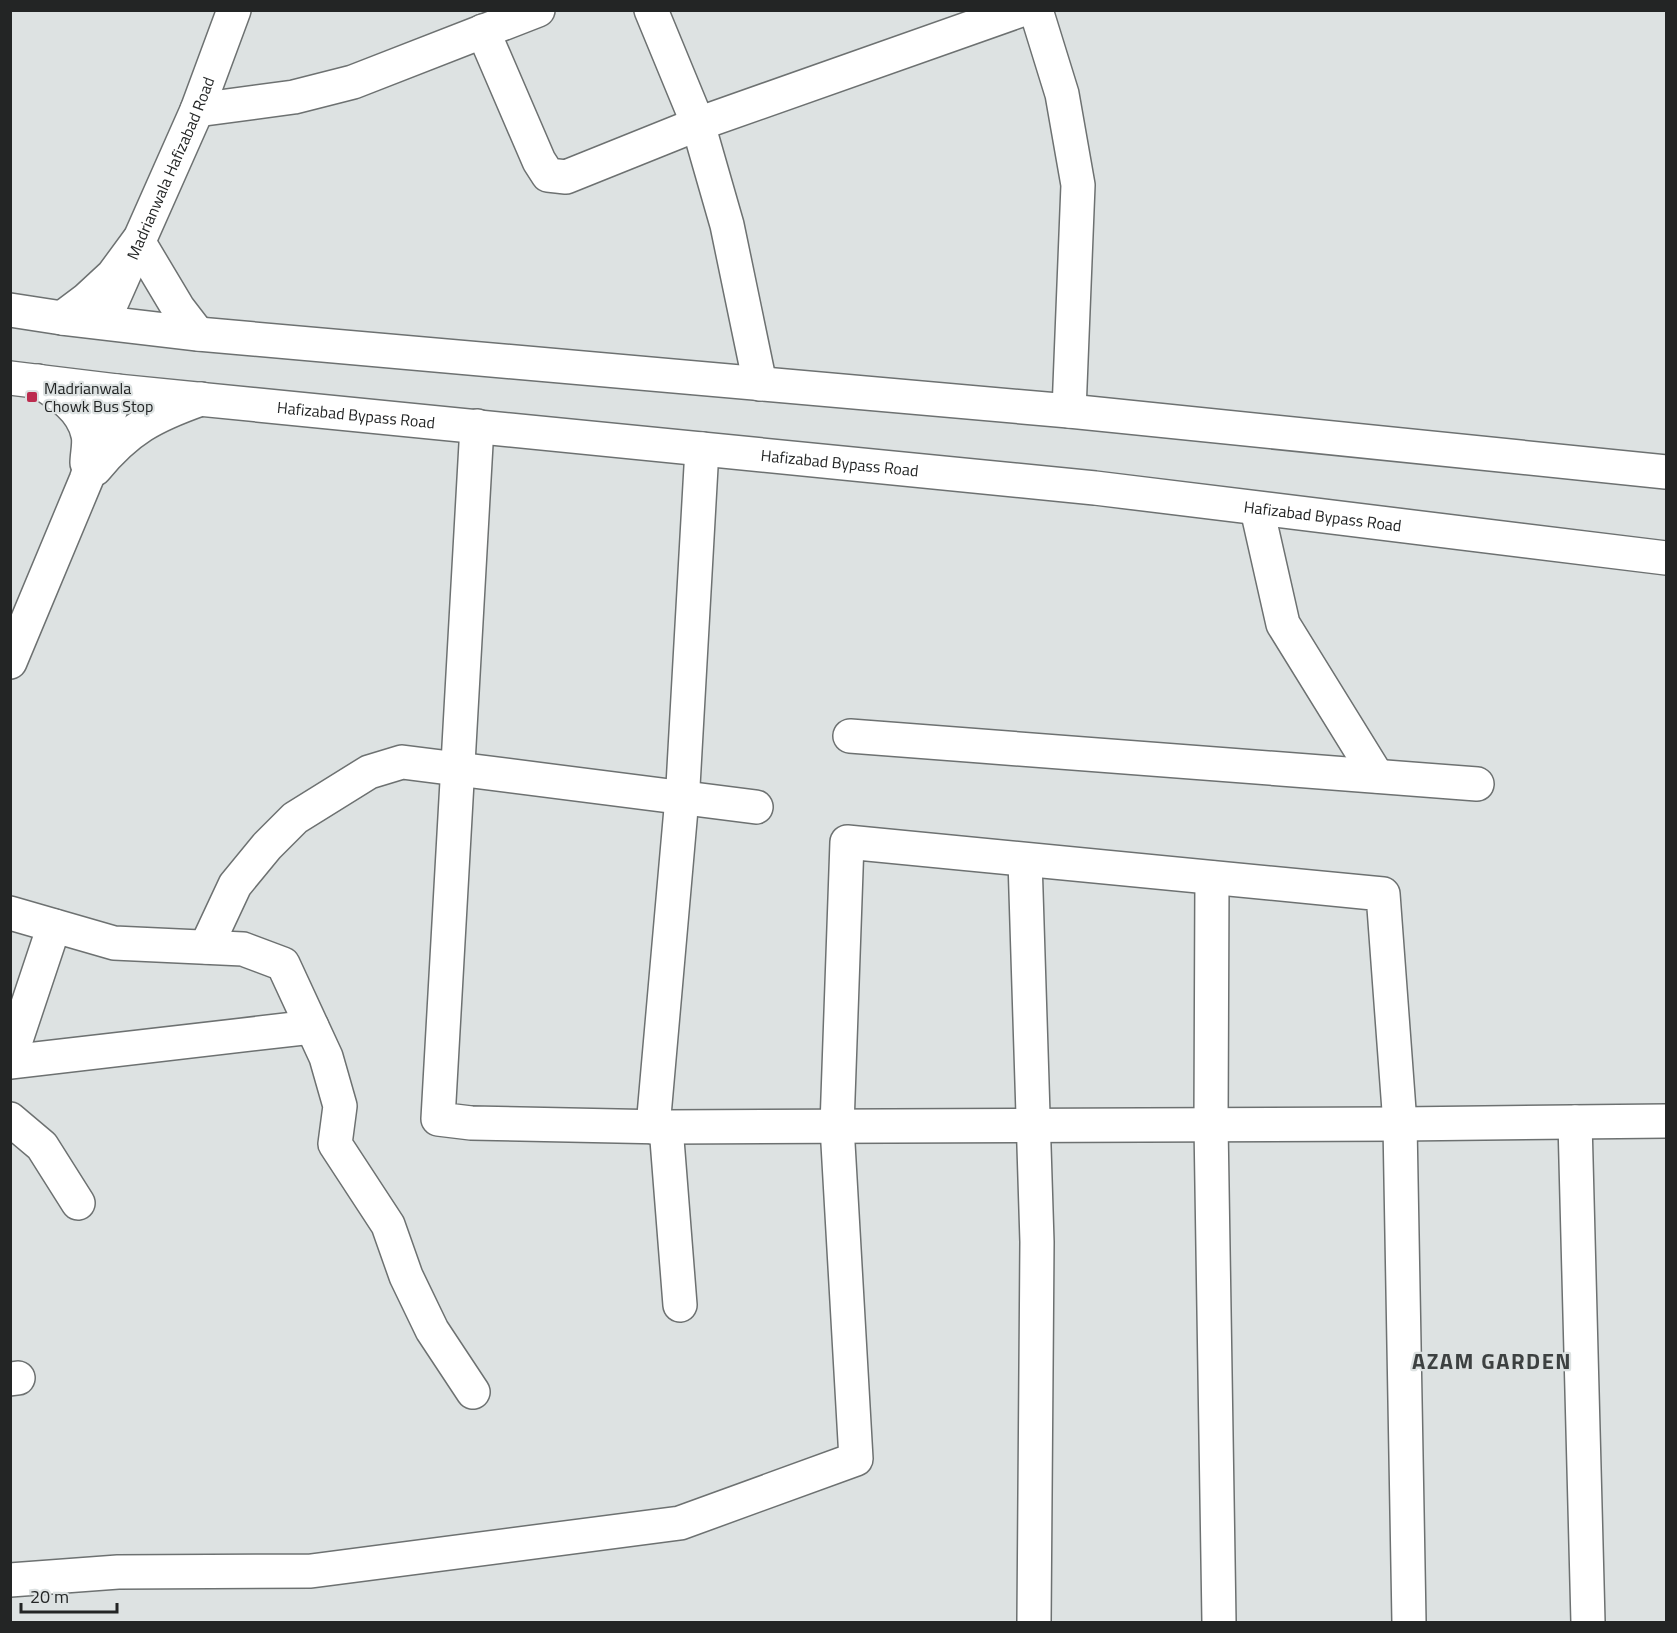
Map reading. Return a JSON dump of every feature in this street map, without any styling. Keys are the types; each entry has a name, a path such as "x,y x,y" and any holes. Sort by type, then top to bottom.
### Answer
{"main road":[{"name":"Madrianwala Hafizabad Road","path":"103,322 197,110 234,10"},
{"path":"197,110 294,97 353,82 538,10"},
{"path":"651,10 699,124 727,225 760,384"},
{"path":"483,31 539,161 548,175 566,177 699,124 1021,10"},
{"path":"1036,10 1062,94 1078,185 1069,411"},
{"path":"62,318 113,275 138,241 178,308 198,334"},
{"path":"10,310 198,334 1069,411 1666,472"},
{"path":"24,379 65,398 80,418 88,435 86,480"},
{"name":"Hafizabad Bypass Road","path":"24,379 117,391 1095,488 1666,558"},
{"path":"10,662 86,480 117,391"},
{"path":"86,480 115,445 141,425 166,411 201,399"},
{"path":"477,426 438,1119 471,1123 659,1127 1666,1121"},
{"path":"680,1305 659,1127 702,449"},
{"path":"1257,508 1283,624 1377,776"},
{"path":"850,736 1477,784"},
{"path":"206,947 235,885 267,846 295,818 369,772 402,762 756,807"},
{"path":"10,1580 118,1572 311,1571 680,1523 856,1459 837,1126 847,842 1383,894 1400,1124 1409,1623"},
{"path":"1025,860 1037,1242 1034,1623"},
{"path":"1212,878 1211,1124 1219,1623"},
{"path":"10,913 114,943 243,949 282,964 326,1057 340,1106 335,1144 388,1225 406,1276 432,1330 473,1392"},
{"path":"10,1058 54,926"},
{"path":"10,1062 312,1027"},
{"path":"10,1119 42,1146 78,1203"},
{"path":"1575,1122 1588,1623"}],"place":[{"name":"Madrianwala Chowk Bus Stop","path":"32,397"}],"district":[{"name":"AZAM GARDEN","path":"1492,1361"}]}
